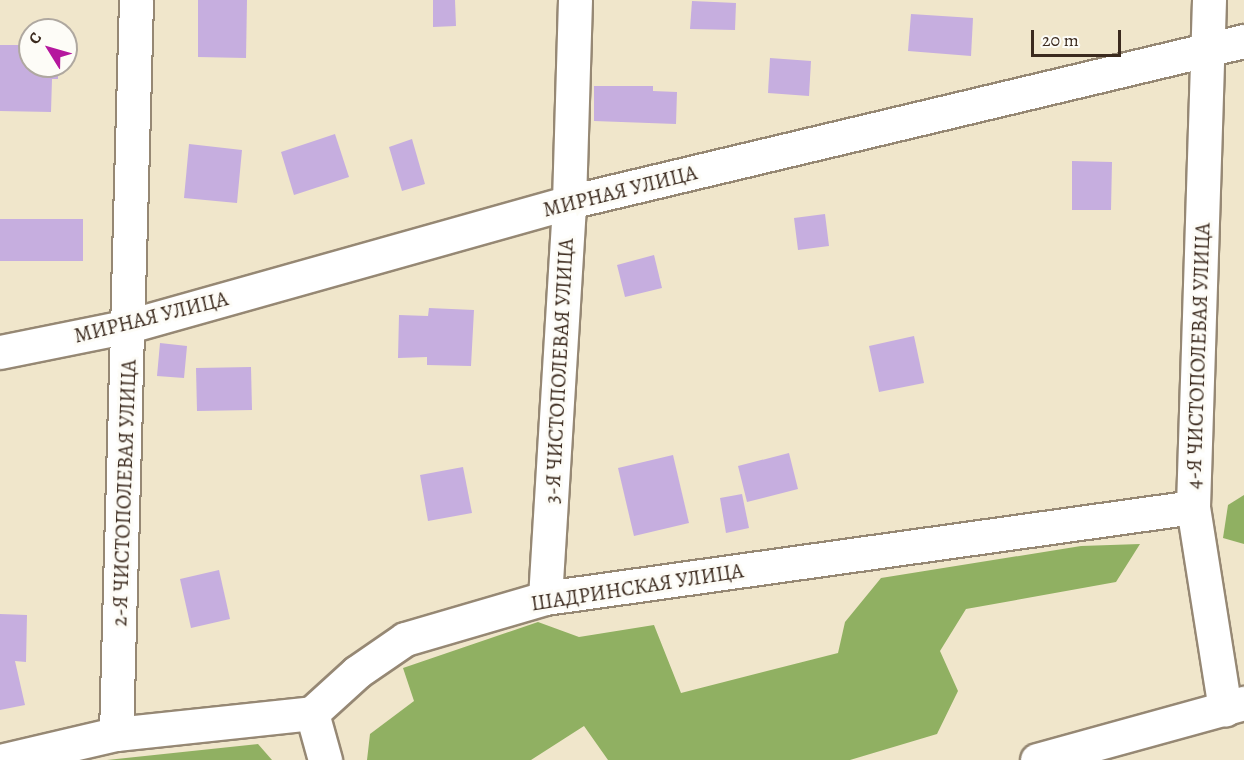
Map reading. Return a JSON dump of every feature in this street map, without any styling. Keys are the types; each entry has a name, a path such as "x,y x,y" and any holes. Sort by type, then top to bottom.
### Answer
{"street":[{"name":"2-Я ЧИСТОПОЛЕВАЯ УЛИЦА","path":"116,734 129,326 136,0"},
{"name":"3-Я ЧИСТОПОЛЕВАЯ УЛИЦА","path":"545,598 569,202 575,0"},
{"name":"4-Я ЧИСТОПОЛЕВАЯ УЛИЦА","path":"1209,0 1193,507 1235,706"},
{"name":"МИРНАЯ УЛИЦА","path":"0,352 129,326 569,202 1244,41"},
{"name":"ШАДРИНСКАЯ УЛИЦА","path":"312,713 357,672 405,639 545,598 1193,507"},
{"path":"1037,760 1235,706"},
{"path":"4,760 116,734 312,713 325,760"}],"green space":[{"path":"1244,495 1244,544 1223,538 1228,505"},
{"path":"1140,544 1116,582 966,609 940,651 958,691 937,734 850,760 608,760 584,726 531,760 367,760 370,734 414,701 403,668 538,622 579,637 654,625 681,693 838,653 845,622 881,578 1081,546"},
{"path":"258,744 272,760 107,760"}],"building":[{"path":"198,0 247,0 246,58 198,57"},
{"path":"433,0 455,0 456,26 433,27"},
{"path":"692,1 736,3 735,30 690,29"},
{"path":"911,14 973,18 971,56 908,51"},
{"path":"0,45 18,45 18,78 58,78 52,79 51,112 0,111"},
{"path":"770,58 811,61 809,96 768,93"},
{"path":"594,86 653,86 653,91 677,92 676,124 594,121"},
{"path":"335,134 349,177 294,195 281,152"},
{"path":"412,139 425,184 402,191 389,147"},
{"path":"189,144 242,150 237,203 184,198"},
{"path":"1072,161 1112,162 1111,210 1072,210"},
{"path":"825,214 829,246 798,250 794,218"},
{"path":"0,219 83,219 83,261 0,261"},
{"path":"654,255 662,288 625,297 617,265"},
{"path":"429,308 474,310 471,366 427,365 427,357 398,358 399,315 428,316"},
{"path":"914,336 924,383 879,392 869,346"},
{"path":"160,343 187,346 184,378 157,376"},
{"path":"251,367 252,410 197,411 196,368"},
{"path":"789,453 798,489 747,502 738,466"},
{"path":"673,455 689,523 634,536 618,468"},
{"path":"463,467 472,513 428,521 420,475"},
{"path":"742,494 749,528 726,533 720,498"},
{"path":"219,570 230,619 191,628 180,579"},
{"path":"0,614 27,615 26,662 15,661 25,705 0,710"}]}
